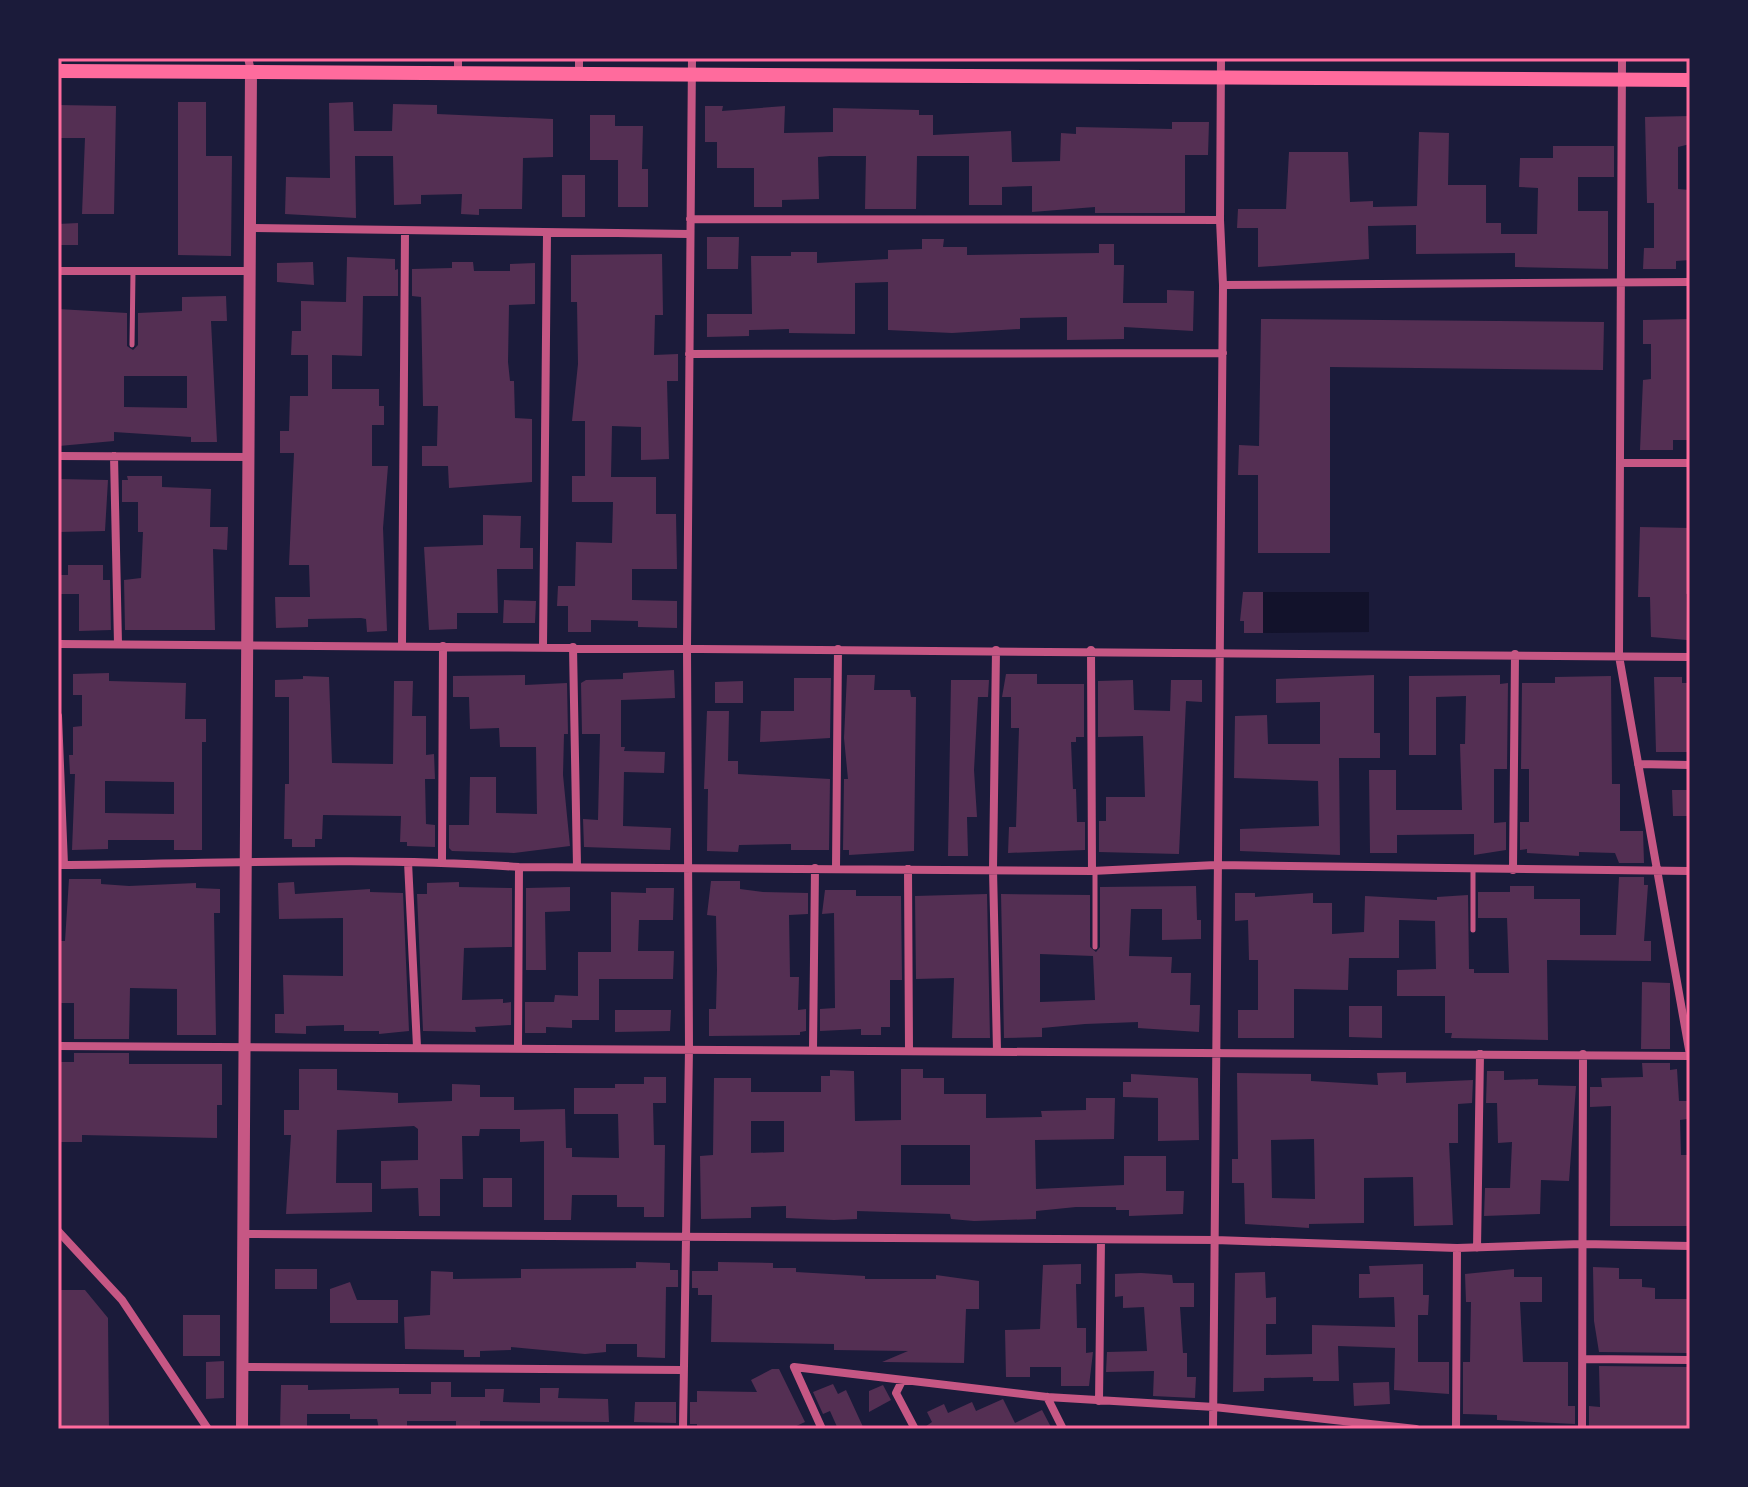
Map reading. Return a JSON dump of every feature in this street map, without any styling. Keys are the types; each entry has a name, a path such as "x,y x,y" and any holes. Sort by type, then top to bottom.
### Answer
{"main road":[{"path":"58,71 249,65 579,65 692,74 1690,80"}],"street":[{"path":"683,1429 689,1049 687,647 692,58"},
{"path":"1213,1429 1217,651 1223,353 1221,58"},
{"path":"58,1046 1690,1056 1619,656 1622,58"},
{"path":"242,1429 249,65"},
{"path":"690,219 1220,220"},
{"path":"250,228 689,234"},
{"path":"402,646 405,232"},
{"path":"543,647 547,234"},
{"path":"58,271 250,271"},
{"path":"1223,285 1690,282"},
{"path":"689,354 1223,353"},
{"path":"58,456 249,457"},
{"path":"114,456 118,644"},
{"path":"1622,463 1690,463"},
{"path":"58,644 1690,657"},
{"path":"442,861 443,646"},
{"path":"573,647 577,867"},
{"path":"836,868 838,649"},
{"path":"996,650 993,869 997,1051"},
{"path":"1091,650 1094,870"},
{"path":"1513,870 1515,654"},
{"path":"58,716 61,865 246,859 442,861 519,867 1094,870 1216,865 1690,871"},
{"path":"1638,764 1690,765"},
{"path":"408,862 417,1047"},
{"path":"518,1048 519,867"},
{"path":"813,1050 815,868"},
{"path":"908,869 909,1050"},
{"path":"1477,1248 1480,1054"},
{"path":"1582,1429 1585,1359 1583,1054"},
{"path":"58,1231 122,1300 208,1429"},
{"path":"244,1234 1215,1240 1457,1248 1582,1244 1690,1246"},
{"path":"1099,1401 1101,1240"},
{"path":"1456,1429 1457,1248"},
{"path":"1585,1359 1690,1360"},
{"path":"243,1367 682,1370"},
{"path":"822,1429 794,1367 1047,1397 1214,1407 1416,1429"},
{"path":"902,1381 896,1393 915,1429"},
{"path":"1047,1397 1063,1429"}],"lane":[{"path":"132,345 133,272"},
{"path":"1473,869 1473,930"},
{"path":"1094,870 1095,947"}],"shaded area":[{"path":"1263,592 1369,592 1369,632 1263,633"}],"building":[{"path":"178,102 206,102 206,156 232,156 231,256 178,255"},
{"path":"353,102 354,131 392,131 393,104 437,105 437,114 553,119 553,157 523,158 522,209 479,209 479,215 461,214 462,194 421,195 421,204 394,205 393,156 355,156 356,218 285,214 286,177 330,178 329,103"},
{"path":"58,105 116,106 114,214 82,214 85,138 58,138"},
{"path":"705,106 723,106 722,111 785,106 784,133 833,132 833,108 919,110 919,115 933,115 933,135 1011,131 1012,162 1060,161 1061,133 1076,134 1076,127 1172,129 1172,122 1209,122 1208,155 1185,155 1185,213 1095,213 1095,207 1032,212 1032,186 1002,187 1002,205 969,205 969,156 917,156 916,209 865,209 866,156 818,157 819,199 782,200 782,207 754,207 754,168 717,168 717,142 705,142"},
{"path":"590,115 615,115 615,126 643,126 642,169 648,169 648,207 618,207 618,160 590,160"},
{"path":"1690,116 1690,144 1678,147 1678,189 1690,190 1690,260 1676,261 1676,269 1643,269 1644,248 1654,248 1654,203 1647,203 1645,117"},
{"path":"1419,132 1449,133 1448,185 1486,185 1486,223 1501,223 1501,234 1537,234 1538,188 1519,187 1520,158 1553,158 1553,146 1614,146 1614,177 1578,177 1578,211 1608,211 1608,269 1515,267 1515,253 1416,254 1416,225 1368,226 1369,259 1258,267 1258,228 1237,228 1238,209 1286,209 1289,152 1348,152 1350,202 1373,201 1373,207 1417,206"},
{"path":"562,175 585,175 585,217 562,217"},
{"path":"78,223 78,245 58,245 58,224"},
{"path":"707,237 739,237 738,269 707,269"},
{"path":"922,239 944,239 943,247 967,247 967,255 1099,253 1099,244 1114,244 1114,265 1124,265 1123,303 1167,303 1167,290 1194,291 1193,331 1124,327 1124,339 1067,340 1067,317 1020,318 1020,329 952,333 888,330 888,282 855,283 855,334 789,333 789,329 749,330 749,336 707,337 707,314 752,314 751,256 791,256 791,252 817,252 817,263 888,259 888,250 922,249"},
{"path":"662,254 663,315 655,315 654,355 678,354 678,381 667,381 669,459 641,460 641,427 612,426 611,477 656,477 656,514 676,514 677,569 632,569 632,600 677,601 677,628 638,627 638,621 591,620 591,632 568,632 568,606 557,606 558,586 575,586 576,542 612,543 613,502 572,502 572,476 585,476 585,421 572,421 578,364 577,302 571,302 571,255"},
{"path":"347,257 395,259 395,270 398,269 398,296 363,296 362,356 332,355 332,389 379,389 379,406 384,406 384,425 372,425 372,466 388,466 383,528 387,631 367,632 366,619 361,618 308,619 308,627 276,628 275,597 310,597 309,565 289,565 294,453 280,453 280,431 289,431 290,396 308,396 308,355 291,355 292,331 301,331 301,301 346,302"},
{"path":"313,262 314,285 277,282 277,263"},
{"path":"452,262 473,262 474,271 510,271 510,264 535,263 535,304 509,305 508,362 510,381 514,381 515,418 532,419 532,482 449,488 448,466 422,466 422,446 437,446 438,406 423,406 421,297 412,296 412,269 452,268"},
{"path":"226,296 227,321 211,321 217,442 191,442 191,437 114,432 114,441 59,446 58,309 127,313 127,346 133,350 138,345 138,313 182,311 182,297","holes":["124,376 187,376 187,408 124,407"]},
{"path":"1261,319 1604,322 1603,370 1330,367 1330,553 1258,553 1258,475 1238,475 1239,445 1259,446"},
{"path":"1690,319 1690,440 1673,440 1673,450 1640,450 1643,380 1651,379 1651,344 1643,344 1643,320"},
{"path":"127,476 162,476 162,487 211,489 210,527 228,527 227,550 213,549 215,630 125,630 124,580 141,578 143,532 138,532 138,502 122,502 122,480 128,480"},
{"path":"58,479 108,480 105,531 58,532"},
{"path":"483,515 521,516 520,548 533,548 533,569 497,569 498,613 457,613 457,629 429,630 424,547 483,545"},
{"path":"1640,527 1690,528 1687,640 1651,637 1650,597 1638,597"},
{"path":"68,565 103,565 103,580 110,580 111,630 79,631 79,594 58,594 58,575 68,575"},
{"path":"1243,592 1263,592 1263,633 1244,633 1244,621 1240,621"},
{"path":"504,600 536,601 535,623 503,623"},
{"path":"674,670 675,698 621,700 621,747 625,747 624,751 665,752 664,773 624,772 623,826 671,828 670,850 584,847 583,819 598,820 600,734 582,734 581,683 586,680 623,679 623,673"},
{"path":"109,673 109,681 186,683 185,719 206,719 206,742 202,742 202,850 174,850 174,840 108,840 108,849 72,850 75,774 70,774 69,755 73,755 73,727 82,726 82,695 73,695 73,674","holes":["105,781 174,782 174,814 105,813"]},
{"path":"1006,674 1037,674 1037,684 1084,684 1084,737 1076,737 1076,742 1071,742 1077,822 1085,822 1085,850 1008,853 1009,827 1016,827 1019,728 1011,728 1011,697 1002,697"},
{"path":"525,675 525,685 567,683 568,734 564,734 563,775 570,846 514,853 452,851 449,848 449,825 469,825 470,777 496,777 496,813 537,814 536,747 500,747 499,728 470,729 469,697 453,697 453,676"},
{"path":"847,675 875,675 874,690 910,690 911,697 916,697 914,851 849,855 849,850 843,850 844,779 848,779 844,738"},
{"path":"1374,675 1374,733 1380,733 1380,758 1339,758 1340,855 1240,851 1240,829 1319,826 1318,781 1234,778 1235,716 1267,715 1268,744 1320,744 1320,702 1276,703 1276,679"},
{"path":"1500,675 1500,684 1508,683 1507,769 1494,769 1494,823 1506,822 1506,850 1474,855 1474,834 1397,835 1397,853 1370,853 1369,770 1396,770 1396,810 1462,810 1460,744 1465,744 1466,696 1436,697 1436,755 1409,755 1409,676"},
{"path":"303,676 329,677 332,763 393,764 394,681 413,681 412,716 426,716 426,755 434,754 435,779 425,779 426,824 435,825 435,847 407,846 407,842 400,842 401,816 323,815 322,839 315,839 315,847 292,847 292,839 284,839 285,784 289,784 289,697 275,697 275,680 303,679"},
{"path":"1611,676 1612,784 1620,784 1620,831 1643,831 1644,863 1619,863 1615,853 1579,852 1579,856 1520,850 1520,822 1529,822 1529,769 1521,769 1522,683 1555,683 1555,677"},
{"path":"1654,677 1682,677 1682,683 1690,683 1690,752 1656,752"},
{"path":"794,678 831,678 830,738 760,742 761,711 794,711"},
{"path":"951,680 989,680 988,697 978,697 974,770 977,817 967,817 968,856 948,856"},
{"path":"1133,680 1134,710 1170,711 1171,680 1202,680 1202,702 1186,701 1179,854 1099,852 1099,821 1106,821 1106,797 1145,797 1143,736 1098,737 1098,681"},
{"path":"743,681 743,703 715,703 715,682"},
{"path":"707,711 729,711 728,761 738,761 738,774 830,779 829,850 791,850 791,844 739,845 738,852 707,851 708,789 704,789"},
{"path":"1672,790 1690,790 1690,816 1673,816"},
{"path":"1619,877 1644,877 1644,885 1648,885 1644,941 1651,941 1651,961 1547,960 1548,1040 1451,1038 1452,1033 1445,1033 1445,996 1397,996 1397,970 1436,969 1435,921 1399,920 1399,958 1349,958 1348,990 1294,989 1294,1038 1238,1038 1238,1010 1258,1010 1258,960 1249,960 1248,920 1235,921 1235,893 1255,893 1255,897 1313,893 1313,903 1332,903 1332,934 1364,932 1365,896 1437,900 1437,897 1468,895 1469,969 1474,969 1474,973 1509,973 1507,918 1478,918 1478,892 1510,892 1510,886 1534,886 1534,899 1580,899 1580,935 1616,935"},
{"path":"69,879 101,879 101,884 129,886 196,883 196,888 220,889 220,913 214,913 216,1035 177,1035 177,989 130,988 129,1039 74,1039 74,1003 61,1003 60,941 65,941"},
{"path":"711,881 740,881 740,889 763,892 808,893 808,914 789,915 790,977 799,977 798,1010 806,1009 806,1031 800,1032 800,1035 709,1036 709,1009 716,1009 717,970 716,916 707,915"},
{"path":"294,882 295,894 370,889 370,892 403,893 409,1031 379,1034 379,1031 344,1031 344,1025 306,1026 306,1034 275,1033 275,1014 284,1014 283,975 343,976 343,918 279,919 278,883"},
{"path":"459,882 459,887 512,888 512,947 464,948 462,1000 503,999 503,1003 511,1002 511,1025 475,1027 476,1032 423,1031 417,894 427,894 427,883"},
{"path":"1196,886 1201,939 1162,940 1162,909 1131,909 1129,956 1172,957 1171,973 1191,973 1190,1005 1200,1005 1199,1032 1138,1028 1138,1022 1042,1028 1042,1037 1004,1038 1001,894 1090,895 1090,947 1096,952 1100,947 1100,887","holes":["1040,954 1093,956 1095,1000 1040,1002"]},
{"path":"570,887 570,911 545,912 546,970 526,970 526,888"},
{"path":"646,888 674,888 673,920 639,920 638,951 674,951 673,979 599,979 599,1020 572,1020 572,1028 546,1027 546,1033 525,1033 525,1002 554,1002 555,995 578,996 578,952 611,952 611,892 646,893"},
{"path":"825,890 856,890 856,896 901,896 902,980 890,980 890,1027 881,1027 881,1035 861,1035 861,1029 820,1031 820,1009 835,1008 834,913 822,914"},
{"path":"987,894 990,1038 952,1038 954,978 916,979 915,896"},
{"path":"1642,982 1670,983 1670,1049 1641,1049"},
{"path":"1349,1006 1382,1006 1382,1038 1349,1037"},
{"path":"615,1010 671,1010 670,1031 615,1032"},
{"path":"74,1053 129,1053 129,1064 222,1064 222,1105 217,1105 217,1138 82,1135 82,1142 58,1142 58,1062 74,1062"},
{"path":"1642,1063 1670,1063 1670,1070 1677,1069 1679,1101 1687,1101 1687,1119 1680,1120 1681,1155 1690,1155 1690,1226 1610,1226 1611,1106 1590,1107 1590,1087 1602,1087 1601,1078 1643,1077"},
{"path":"299,1069 337,1069 337,1090 398,1093 398,1103 452,1101 452,1084 480,1085 480,1097 514,1097 514,1110 565,1109 566,1148 572,1148 572,1157 619,1158 618,1114 574,1114 574,1088 615,1088 615,1084 644,1084 644,1077 666,1077 666,1103 653,1103 654,1145 665,1145 664,1217 644,1217 644,1207 617,1207 617,1195 572,1195 571,1220 544,1220 544,1141 520,1142 520,1129 480,1129 479,1136 462,1136 463,1179 440,1179 440,1216 419,1216 418,1188 381,1189 381,1161 418,1160 418,1129 414,1126 337,1130 336,1183 372,1183 372,1212 286,1214 291,1135 284,1135 284,1110 299,1110"},
{"path":"901,1069 923,1069 923,1078 944,1078 944,1094 986,1094 986,1118 1042,1117 1041,1111 1086,1110 1086,1098 1115,1098 1114,1139 1035,1140 1036,1189 1124,1185 1124,1156 1166,1156 1166,1191 1184,1191 1183,1214 1129,1216 1129,1210 1116,1210 1116,1207 1076,1207 1036,1211 1036,1219 974,1221 951,1219 950,1214 857,1211 857,1219 834,1220 786,1218 786,1206 751,1207 751,1218 701,1219 700,1156 713,1155 714,1078 751,1078 751,1092 821,1092 821,1076 830,1076 830,1070 854,1071 855,1121 901,1120","holes":["751,1121 784,1121 784,1152 751,1153","901,1145 970,1145 970,1185 901,1185"]},
{"path":"1487,1071 1504,1071 1504,1080 1538,1079 1538,1085 1576,1086 1569,1181 1541,1180 1540,1214 1484,1216 1485,1188 1510,1188 1512,1142 1498,1143 1497,1103 1486,1103"},
{"path":"1406,1072 1406,1083 1473,1080 1472,1103 1458,1104 1458,1143 1449,1143 1453,1225 1414,1226 1413,1177 1364,1178 1364,1223 1309,1224 1309,1228 1245,1224 1244,1183 1232,1183 1232,1159 1238,1159 1237,1073 1311,1074 1311,1081 1378,1085 1377,1073","holes":["1314,1139 1315,1199 1272,1198 1271,1140"]},
{"path":"1131,1074 1198,1078 1199,1140 1158,1141 1158,1098 1123,1097 1123,1082 1131,1082"},
{"path":"483,1178 512,1178 512,1207 483,1207"},
{"path":"636,1262 670,1263 670,1270 678,1270 678,1287 666,1287 665,1358 637,1357 637,1344 606,1344 606,1352 585,1354 511,1347 511,1350 480,1351 480,1357 464,1357 464,1350 405,1349 404,1317 430,1315 431,1271 453,1272 453,1279 521,1278 521,1269 636,1268"},
{"path":"718,1262 773,1263 773,1268 796,1268 796,1272 865,1276 865,1279 936,1279 936,1275 979,1281 979,1309 966,1309 964,1363 882,1362 908,1351 834,1350 834,1344 711,1342 712,1295 698,1295 698,1288 692,1288 692,1271 718,1271"},
{"path":"1081,1264 1081,1284 1076,1284 1077,1328 1086,1328 1086,1353 1093,1352 1089,1386 1061,1386 1061,1367 1030,1367 1030,1377 1006,1377 1005,1330 1040,1329 1043,1265"},
{"path":"1423,1264 1423,1295 1429,1295 1428,1315 1418,1315 1418,1362 1449,1362 1449,1394 1394,1390 1395,1348 1338,1346 1339,1381 1313,1381 1313,1377 1264,1378 1264,1391 1233,1392 1235,1273 1265,1272 1266,1298 1276,1297 1276,1324 1266,1324 1266,1355 1312,1354 1312,1325 1395,1327 1394,1297 1359,1298 1359,1274 1370,1274 1369,1266"},
{"path":"1593,1267 1619,1268 1619,1279 1642,1279 1642,1287 1655,1288 1655,1299 1687,1299 1688,1353 1599,1352 1594,1321"},
{"path":"275,1269 317,1269 317,1289 275,1289"},
{"path":"1514,1269 1514,1277 1542,1277 1542,1302 1520,1302 1523,1362 1568,1362 1568,1406 1575,1406 1575,1424 1497,1420 1497,1415 1463,1414 1463,1362 1470,1362 1471,1302 1466,1302 1465,1274"},
{"path":"1115,1274 1172,1275 1173,1283 1194,1283 1194,1307 1180,1307 1183,1353 1187,1353 1187,1377 1196,1377 1195,1398 1153,1396 1154,1371 1106,1372 1107,1352 1147,1351 1144,1307 1123,1308 1123,1296 1115,1297"},
{"path":"350,1282 357,1300 398,1300 398,1323 330,1323 330,1289"},
{"path":"58,1290 85,1290 108,1318 109,1429 58,1429"},
{"path":"183,1315 220,1315 220,1356 183,1356"},
{"path":"224,1361 224,1398 206,1399 206,1362"},
{"path":"1599,1366 1688,1367 1690,1429 1589,1428 1589,1406 1600,1407"},
{"path":"772,1369 779,1369 805,1422 790,1429 697,1429 697,1424 690,1424 690,1402 697,1402 697,1391 757,1392 751,1380"},
{"path":"431,1382 451,1382 451,1397 485,1397 485,1389 504,1389 503,1402 540,1403 540,1388 559,1388 558,1398 608,1399 609,1422 480,1421 480,1429 456,1429 456,1421 407,1421 407,1429 379,1429 377,1419 350,1419 350,1414 307,1414 307,1429 280,1429 281,1385 308,1385 308,1390 399,1388 399,1394 431,1394"},
{"path":"1389,1382 1390,1404 1354,1406 1353,1383"},
{"path":"833,1384 838,1394 846,1390 864,1429 838,1429 830,1411 823,1414 813,1392"},
{"path":"883,1385 891,1400 869,1412 869,1391"},
{"path":"1003,1399 1015,1423 1042,1410 1052,1429 922,1429 932,1422 927,1412 944,1404 948,1413 972,1402 976,1411"},
{"path":"635,1402 676,1402 676,1423 634,1422"}]}
